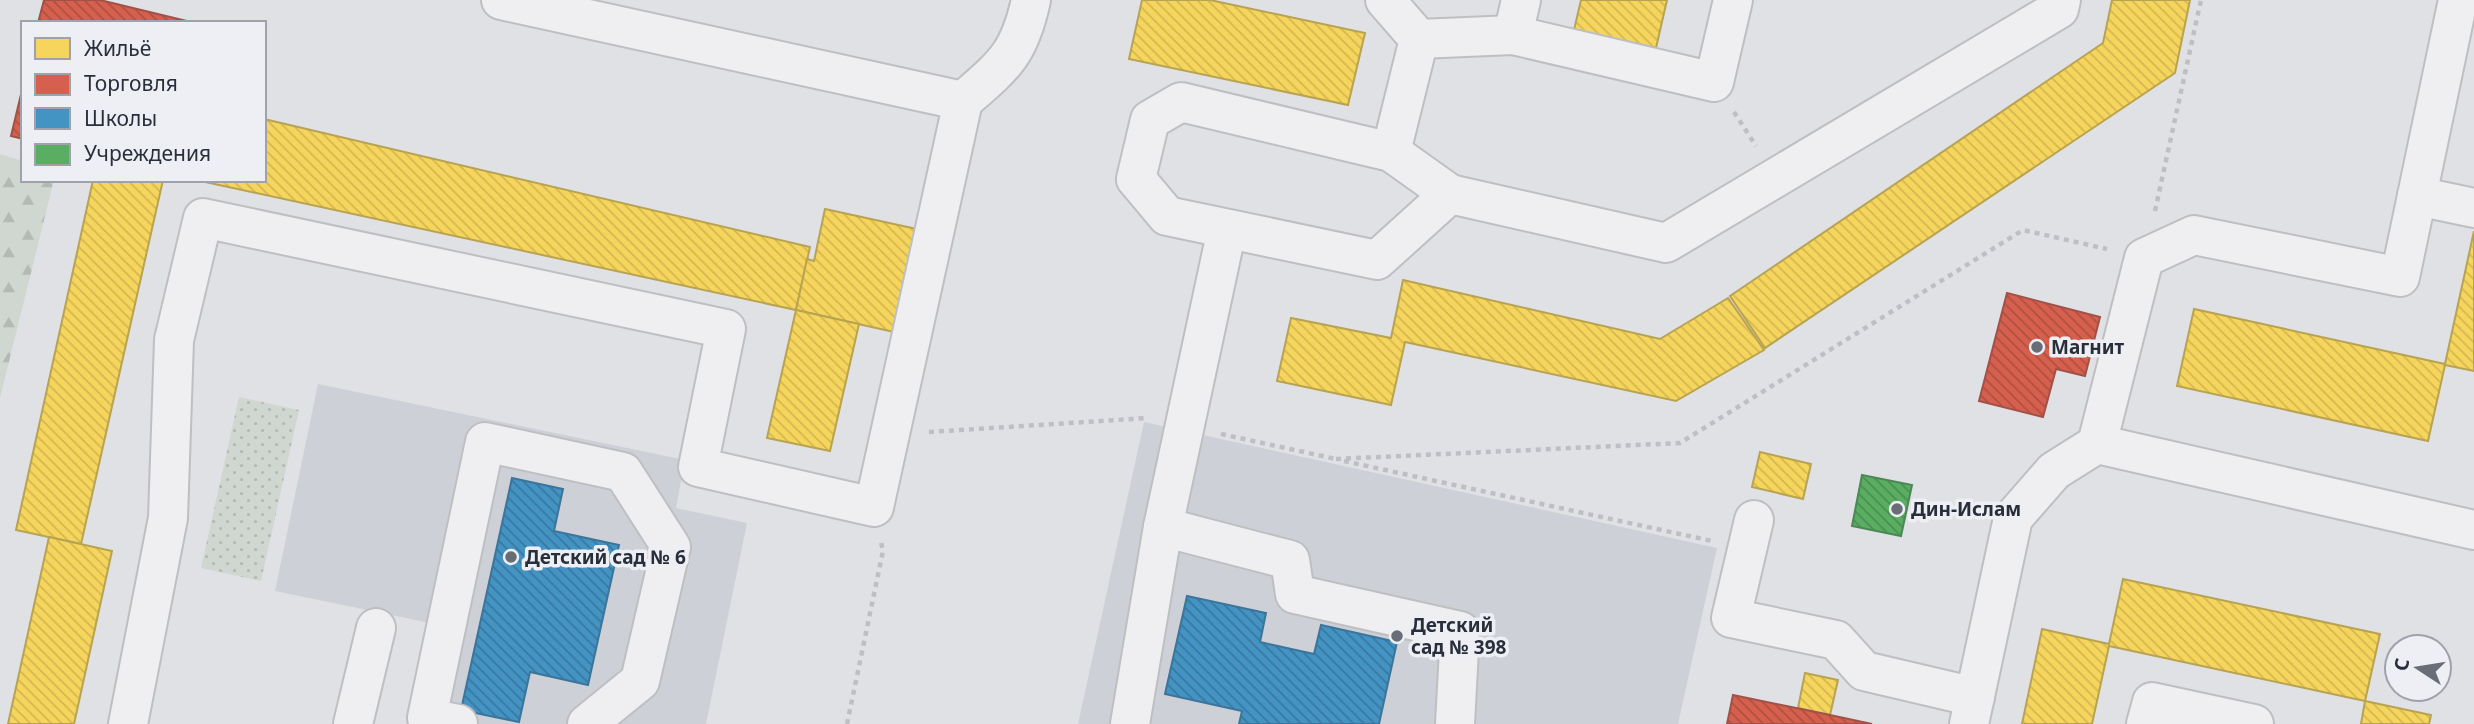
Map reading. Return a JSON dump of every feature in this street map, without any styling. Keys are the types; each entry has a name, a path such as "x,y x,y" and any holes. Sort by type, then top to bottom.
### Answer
{"lane":[{"path":"128,724 168,518 174,341 203,218 726,329 698,467 874,507 963,101 1001,68 1023,35 1031,0"},
{"path":"1385,0 1419,39"},
{"path":"1419,39 1517,18 1714,82 1733,0"},
{"path":"1450,194 1377,260 1167,216 1136,179 1150,120 1181,102 1391,152 1450,194 1666,243 2059,9 2061,0"},
{"path":"1751,534 1731,618 1836,640 1864,671 1972,710 2013,518 2054,471 2097,444 2144,258 2194,234 2400,277 2458,0"},
{"path":"524,2 963,101"},
{"path":"1391,152 1419,39"},
{"path":"2417,196 2474,208"},
{"path":"1130,724 1163,527 1227,229"},
{"path":"458,724 427,718 485,442 623,472 671,547 640,681 587,724"},
{"path":"2097,444 2474,530"},
{"path":"1163,527 1290,560 1295,594 1460,631 1455,724"},
{"path":"353,724 376,628"},
{"path":"2146,724 2152,702 2254,724"}],"path":[{"path":"1336,459 1680,443 2024,230 2144,258 2201,0"},
{"path":"1714,82 1777,177"},
{"path":"890,435 1143,417 1336,459 1751,534"},
{"path":"847,724 883,551 874,507"}],"shaded area":[{"name":"Детский сад № 6","path":"318,384 685,460 676,508 747,523 706,724 415,724 435,624 275,591"},
{"name":"Детский сад № 398","path":"1144,422 1717,548 1678,724 1078,724"}],"green space":[{"path":"0,154 21,160 21,182 54,182 0,398"},
{"path":"239,397 299,410 261,581 201,568"}],"building: Жильё":[{"path":"1142,0 1210,0 1365,33 1348,105 1129,59"},
{"path":"1581,0 1667,0 1656,48 1574,30"},
{"path":"2112,0 2190,0 2175,73 1765,348 1730,296 2103,43"},
{"path":"266,119 810,247 796,310 205,182 266,182"},
{"path":"93,182 163,182 81,544 16,530"},
{"path":"825,209 917,229 894,332 796,310 807,259 814,261"},
{"path":"2474,231 2474,371 2445,365 2428,441 2177,386 2194,309 2445,364"},
{"path":"1403,280 1660,339 1728,298 1764,350 1676,401 1405,342 1391,405 1277,381 1291,318 1391,338"},
{"path":"796,310 859,324 830,451 767,438"},
{"path":"1760,452 1811,464 1803,499 1752,487"},
{"path":"49,537 112,551 74,724 8,724"},
{"path":"2123,579 2380,634 2365,701 2109,646 2092,724 2022,724 2042,629 2109,644"},
{"path":"1805,673 1838,680 1830,715 1798,708"},
{"path":"2365,701 2431,715 2429,724 2361,724"}],"building: Торговля":[{"path":"44,0 100,0 187,21 39,21"},
{"path":"21,94 21,138 11,136"},
{"path":"2007,293 2100,317 2085,376 2056,369 2043,417 1979,401"},
{"path":"1733,695 1830,715 1872,724 1727,724"}],"building: Школы":[{"path":"512,478 563,489 554,531 619,545 588,685 530,672 519,722 461,710"},
{"path":"1187,596 1266,613 1260,642 1314,654 1321,625 1397,642 1379,724 1239,724 1242,711 1165,694"}],"building: Учреждения":[{"path":"1862,475 1912,485 1901,536 1852,526"}],"place":[{"name":"Магнит","path":"2037,347"},
{"name":"Дин-Ислам","path":"1897,509"},
{"name":"Детский сад № 6","path":"511,557"},
{"name":"Детский сад № 398","path":"1397,636"}]}
